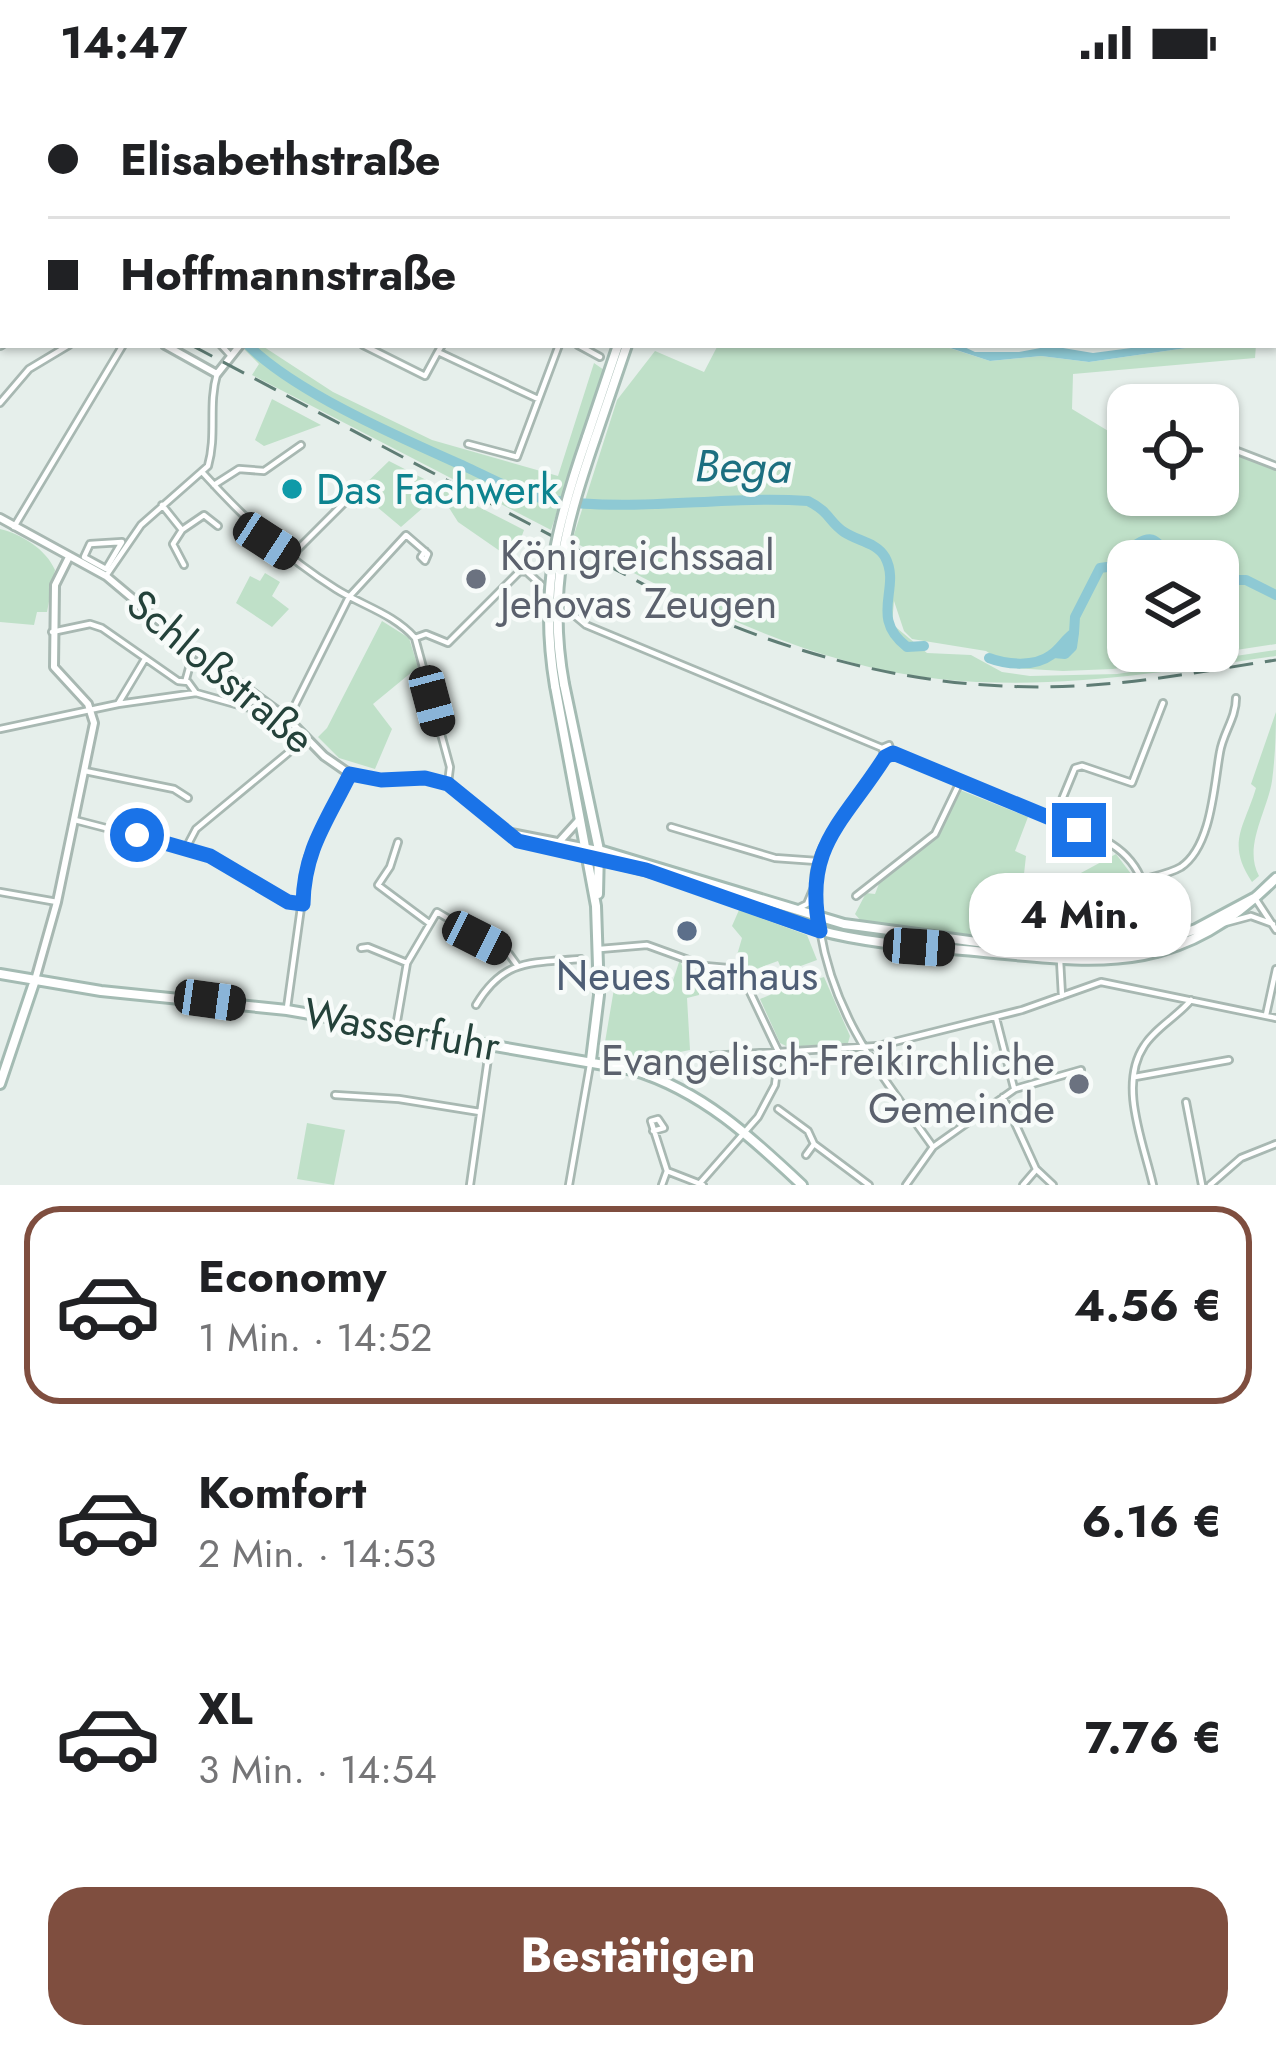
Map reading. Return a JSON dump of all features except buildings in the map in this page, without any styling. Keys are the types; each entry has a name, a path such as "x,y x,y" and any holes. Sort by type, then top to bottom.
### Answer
{"main road":[{"path":"591,1060 600,949 589,853 559,685 555,621 561,544 621,348"},
{"path":"559,685 600,855 596,906"},
{"path":"600,855 869,930 1052,952 1155,949 1255,898"},
{"path":"600,855 820,931 919,947 1060,960 1125,961 1225,923 1272,882"},
{"name":"Wasserfuhr","path":"0,974 121,994 287,1010 591,1060 667,1082 708,1105 802,1185"},
{"path":"0,1084 35,980"}],"street":[{"path":"0,404 28,369 64,348"},
{"path":"14,527 121,348"},
{"path":"170,348 217,374"},
{"path":"369,348 425,376 440,349 538,399"},
{"path":"468,444 517,457 558,348"},
{"path":"584,348 600,357"},
{"path":"106,576 141,525 203,473 212,452 210,405 217,374 235,350"},
{"path":"214,485 239,469 264,471 301,445"},
{"path":"1239,452 1276,466"},
{"path":"203,473 267,541 349,597 403,624 415,638 449,767 448,784 507,833 529,845 600,855"},
{"path":"290,556 356,492"},
{"path":"162,505 182,530"},
{"path":"184,565 173,544 182,530 204,515 218,526"},
{"name":"Schloßstraße","path":"0,518 106,576 194,650 288,719 350,774 381,780 425,778 448,784"},
{"path":"288,719 349,597 406,535 424,551"},
{"path":"122,542 106,569 83,557 90,544 122,542"},
{"path":"35,980 57,902 94,723 92,710 54,667 56,585 69,557"},
{"path":"415,638 427,634 442,642 453,640 520,571 527,572 586,625 882,748 890,745 893,753 1116,846 1145,879 1155,949"},
{"path":"52,632 90,624 102,628 178,681 185,681 196,693"},
{"path":"185,681 194,650"},
{"path":"118,704 145,659"},
{"path":"0,730 118,704 196,693 253,709 271,707"},
{"path":"1145,879 1184,865 1192,855 1215,799 1220,748 1236,710 1236,698"},
{"path":"1054,819 1075,768 1082,766 1132,783 1163,703"},
{"path":"882,748 885,757"},
{"path":"186,848 196,829 287,753"},
{"path":"893,753 885,757 818,861 818,917 823,953 860,1048 933,1147"},
{"path":"85,771 174,789 188,797"},
{"path":"287,1010 312,843 350,774"},
{"path":"856,896 935,834 960,782"},
{"path":"556,842 573,831 581,815"},
{"path":"75,820 210,856 288,902 303,904"},
{"path":"671,827 776,859 818,861"},
{"path":"507,833 589,853"},
{"path":"398,842 378,885 429,923"},
{"path":"793,909 806,905 815,885"},
{"path":"0,892 57,902"},
{"path":"1255,898 1274,927"},
{"path":"396,1027 407,963 437,912 509,954 517,965"},
{"path":"1225,923 1251,916 1274,927"},
{"path":"600,949 647,945 705,966 739,968 779,1053 768,1101 702,1184 668,1171"},
{"path":"361,948 368,946 407,963"},
{"path":"476,1005 492,981 517,965 581,959"},
{"path":"1060,960 1062,995"},
{"path":"1266,1016 1276,969"},
{"path":"682,1064 693,1057 860,1048 996,1018 1101,982 1276,1018"},
{"path":"1154,1185 1134,1102 1133,1078 1145,1043 1191,1000"},
{"path":"996,1018 1015,1089"},
{"path":"470,1185 490,1044"},
{"path":"569,1185 591,1060"},
{"path":"1133,1078 1229,1060"},
{"path":"906,1185 933,1147 1015,1089 1082,1070"},
{"path":"334,1095 481,1112"},
{"path":"1003,1097 1036,1169 1053,1185"},
{"path":"1186,1102 1206,1185 1241,1158 1276,1144"},
{"path":"778,1108 808,1131 814,1144 869,1185"},
{"path":"653,1131 668,1171 662,1185"},
{"path":"806,1155 814,1144"},
{"path":"1023,1185 1036,1169"}],"green space":[{"path":"266,348 333,392 432,440 558,476 594,363 604,370 551,530 252,375 259,364 244,349"},
{"path":"716,348 949,348 990,361 1041,356 1089,362 1186,348 1256,348 1255,358 1073,374 1072,409 1107,430 1107,516 1239,516 1239,454 1276,468 1276,644 1239,650 1239,540 1107,540 1107,669 1013,668 986,651 912,639 904,631 894,601 892,624 927,653 971,655 1002,672 1030,676 1157,672 1024,683 939,679 890,672 795,645 659,586 572,541 617,400 655,351 704,372"},
{"path":"272,399 321,425 264,446 255,440"},
{"path":"389,461 524,530 513,560 458,522 446,503 425,506 401,527 358,491"},
{"path":"0,529 32,544 55,570 47,612 37,612 34,625 0,622"},
{"path":"265,573 280,582 272,596 289,609 272,627 236,603 250,576 260,581"},
{"path":"382,621 409,638 418,667 373,704 392,729 375,769 339,758 318,737"},
{"path":"1276,650 1276,656 1239,661 1239,656"},
{"path":"1276,712 1272,781 1255,841 1259,876 1252,882 1240,856 1240,835 1256,788 1251,784"},
{"path":"960,790 1028,817 1015,851 1026,856 1013,940 861,921 855,914 866,893 875,894 880,881 937,837"},
{"path":"1116,854 1138,883 1142,897 1111,911 1111,939 1066,944 1042,894"},
{"path":"739,910 807,935 817,960 787,971 792,987 824,977 850,1036 848,1043 788,1047 780,1043 760,999 789,987 778,961 748,972 735,962 742,938 732,926"},
{"path":"680,959 682,966 698,972 699,995 687,998 690,1050 680,1052 664,1071 604,1048 616,977 621,979 619,988 640,993 644,987 670,990"},
{"path":"307,1123 345,1130 334,1185 297,1179"}],"water":[{"path":"950,348 1019,352 1063,348 1093,353 1186,348 1089,362 1041,356 990,361"}],"waterway":[{"name":"Bega","path":"251,348 293,380 350,413 539,498 614,505 808,501 844,532 881,552 889,569 890,625 907,647 924,646"},
{"name":"Bega","path":"1147,540 1152,540"},
{"name":"Bega","path":"989,658 1021,664 1051,655 1074,633 1075,617 1100,568 1107,567"},
{"name":"Bega","path":"1239,580 1276,595"},
{"path":"1054,653 1065,654 1072,647 1074,633"}],"railway":[{"path":"197,348 675,601 820,656 920,678 1023,687 1126,682 1276,660"}],"place":[{"name":"Das Fachwerk","path":"292,489"},
{"name":"Königreichssaal Jehovas Zeugen","path":"476,579"},
{"name":"Neues Rathaus","path":"687,931"},
{"name":"Evangelisch-Freikirchliche Gemeinde","path":"1079,1084"}],"route":[{"path":"137,835 210,856 288,902 303,904 312,843 350,774 381,780 425,778 460,790 518,841 646,870 820,931 815,885 818,861 885,757 893,753 1079,830"}]}
